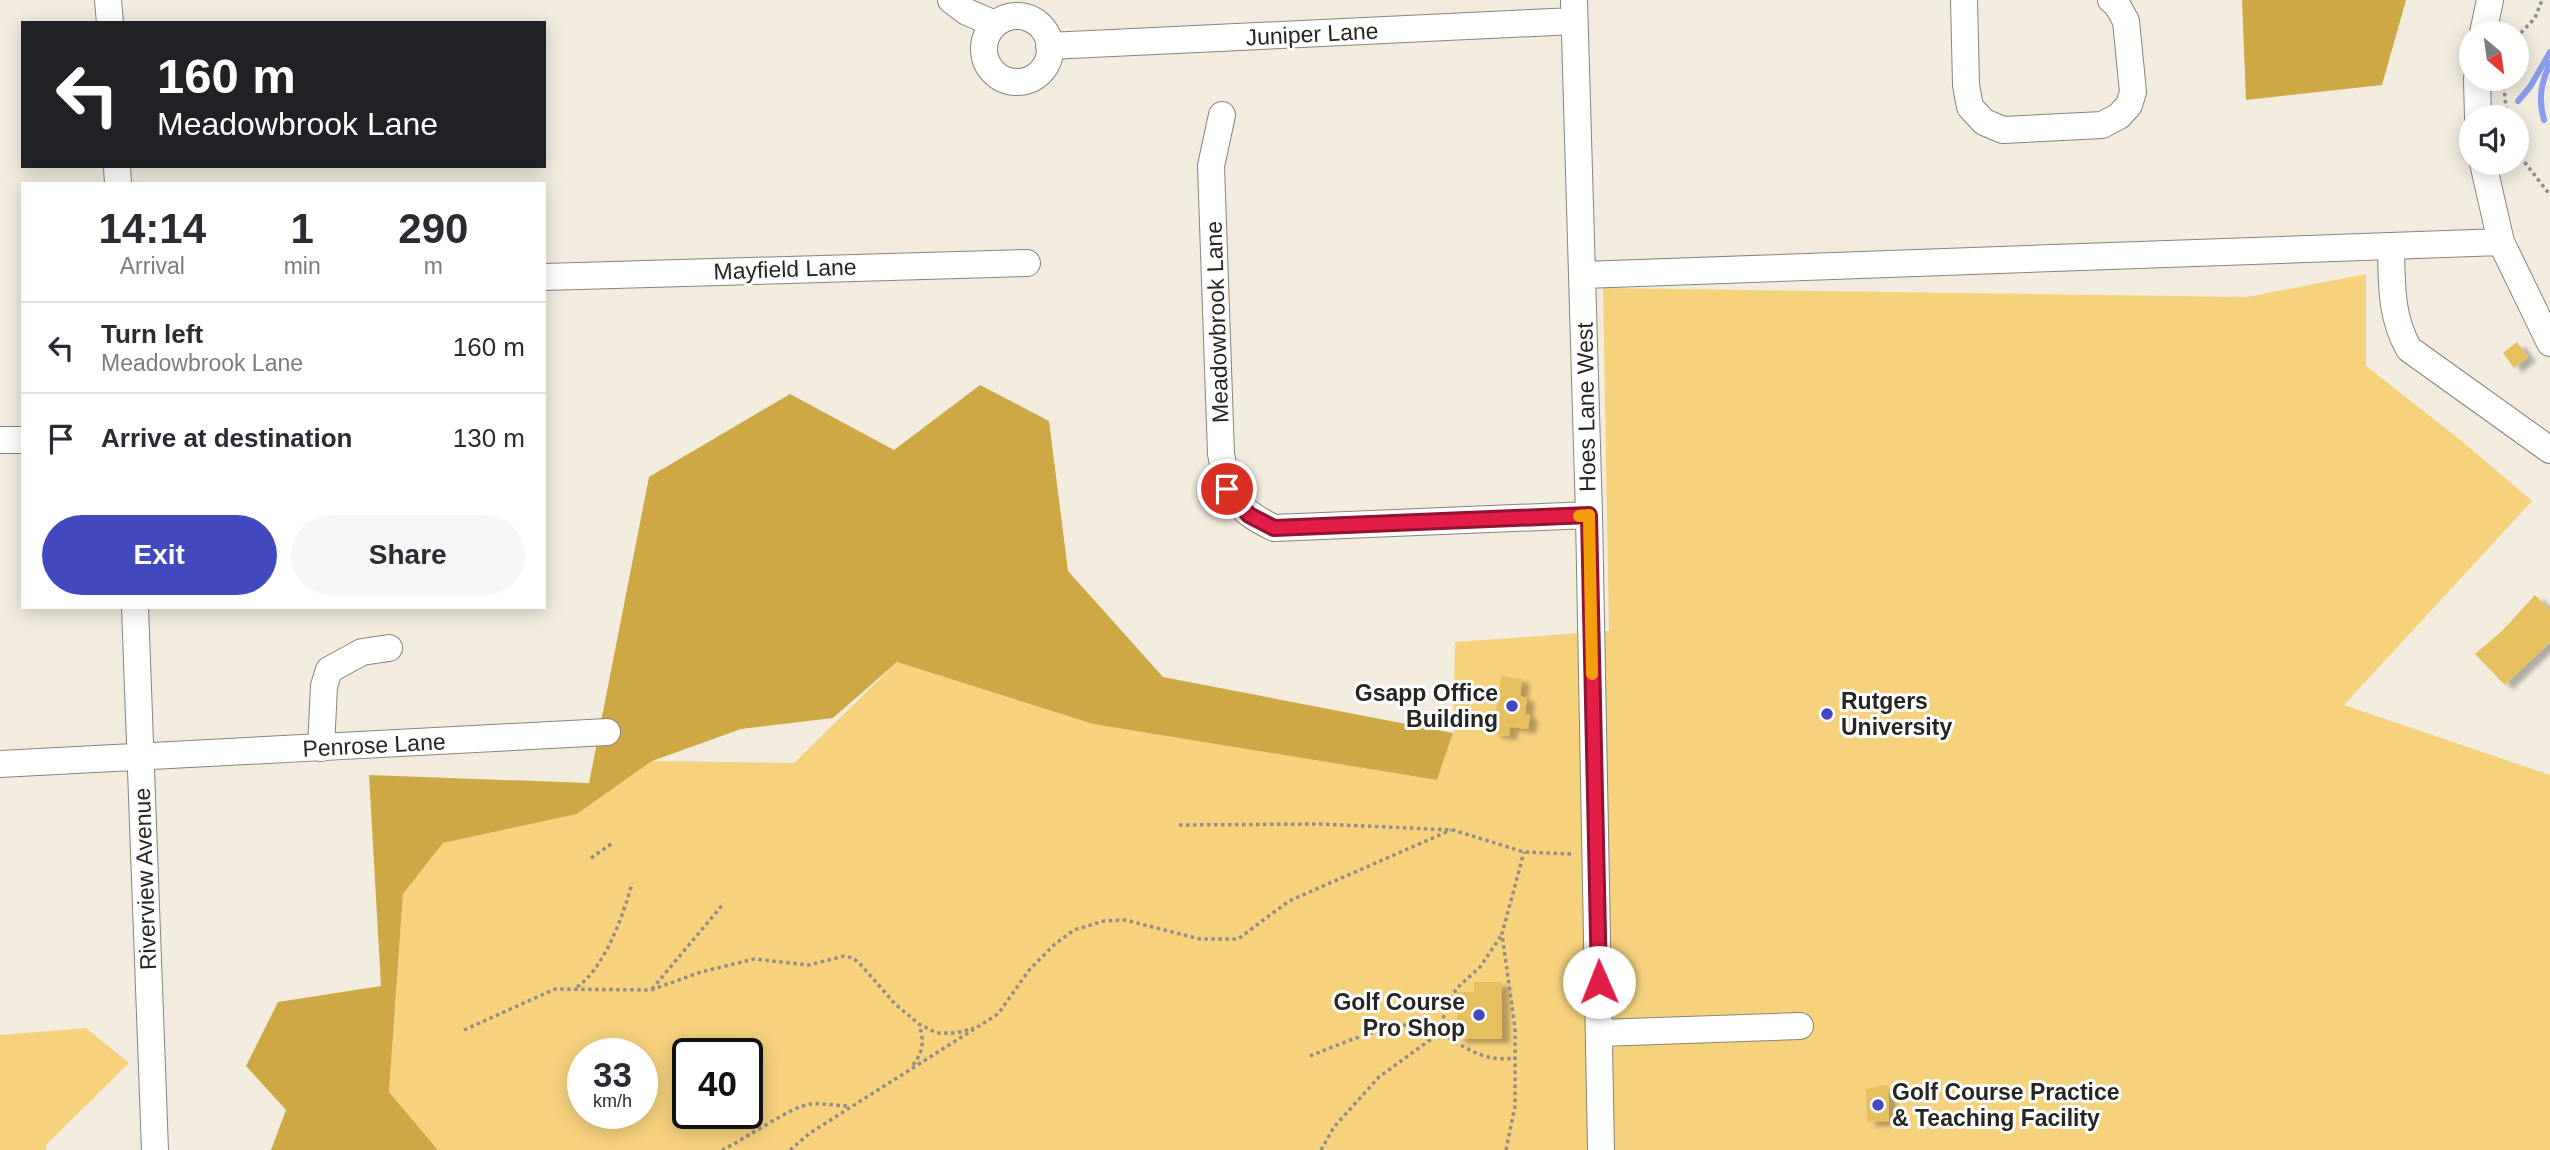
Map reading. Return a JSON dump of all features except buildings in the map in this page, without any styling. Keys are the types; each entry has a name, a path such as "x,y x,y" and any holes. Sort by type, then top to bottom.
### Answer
{"street":[{"path":"108,0 110,21"},
{"path":"951,0 967,12 995,24"},
{"path":"985,0 995,24"},
{"path":"1964,0 1966,85 1970,107 1984,122 2003,130 2102,125 2119,116 2129,105 2133,92 2126,21 2111,0"},
{"path":"2486,21 2490,0"},
{"name":"Juniper Lane","path":"1049,46 1574,11"},
{"name":"Hoes Lane West","path":"1574,11 1589,515 1601,1150"},
{"path":"1010,17 1024,17 1044,30 1049,46 1045,66 1038,74 1026,80 1006,80 988,65 984,52 985,38 995,24 1010,17"},
{"name":"Meadowbrook Lane","path":"1222,115 1211,166 1221,454 1227,489 1249,515 1274,528 1589,515"},
{"path":"2486,175 2501,242 2550,343"},
{"path":"1583,275 2501,242"},
{"path":"2391,246 2393,307 2398,330 2409,349 2550,450"},
{"name":"Mayfield Lane","path":"546,277 1027,264"},
{"path":"0,440 21,440"},
{"name":"Riverview Avenue","path":"135,609 155,1150"},
{"path":"321,748 324,686 329,670 362,652 389,648"},
{"name":"Penrose Lane","path":"0,764 607,732"},
{"path":"1600,1033 1800,1026"}],"path":[{"path":"2529,24 2535,18 2542,0"},
{"path":"2529,168 2550,195"},
{"path":"1179,825 1319,824 1451,830 1524,852 1596,856"},
{"path":"790,1150 852,1105 998,1014 1030,970 1055,944 1074,930 1104,921 1125,920 1199,939 1238,939 1251,932 1279,906 1451,830"},
{"path":"591,858 614,842"},
{"path":"1321,1150 1353,1103 1379,1077 1436,1032 1456,989 1480,967 1502,934 1524,852"},
{"path":"575,988 587,981 616,930 632,883"},
{"path":"651,990 724,902"},
{"path":"1502,934 1515,1028 1515,1106 1506,1150"},
{"path":"464,1030 555,989 651,990 701,972 754,959 809,965 844,956 861,965 895,1004 919,1024 937,1033 956,1033 979,1027"},
{"path":"911,1068 922,1049 923,1037 919,1024"},
{"path":"1310,1056 1344,1042 1405,1025 1418,1025 1436,1032 1464,1049 1488,1057 1515,1058"},
{"path":"722,1150 752,1136 792,1109 810,1104 852,1105"}],"shaded area":[{"path":"2242,0 2406,0 2382,85 2246,100"},
{"name":"Rutgers University","path":"2366,274 2366,366 2463,442 2532,501 2344,705 2550,775 2550,1150 438,1150 389,1092 403,894 443,843 577,814 652,761 794,763 897,662 1093,724 1437,780 1453,733 1455,642 1609,631 1603,288 2247,297"},
{"path":"980,385 1049,421 1068,571 1163,677 1453,733 1437,780 1093,724 897,662 833,718 741,729 652,761 577,814 443,843 403,894 389,1092 438,1150 271,1150 286,1110 246,1066 278,1002 381,986 369,775 589,783 649,477 790,394 894,450"},
{"path":"86,1028 129,1063 46,1145 46,1150 0,1150 0,1035"}],"waterway":[{"path":"2518,101 2530,87 2550,52"},
{"path":"2544,120 2541,91 2550,63"}],"slow traffic":[{"path":"1579,516 1589,515 1592,674"}],"place":[{"name":"Gsapp Office Building","path":"1512,706"},
{"name":"Rutgers University","path":"1827,714"},
{"name":"Golf Course Pro Shop","path":"1479,1015"},
{"name":"Golf Course Practice & Teaching Facility","path":"1878,1105"}],"route":[{"path":"1227,489 1249,515 1274,528 1589,515 1599,982"}]}
